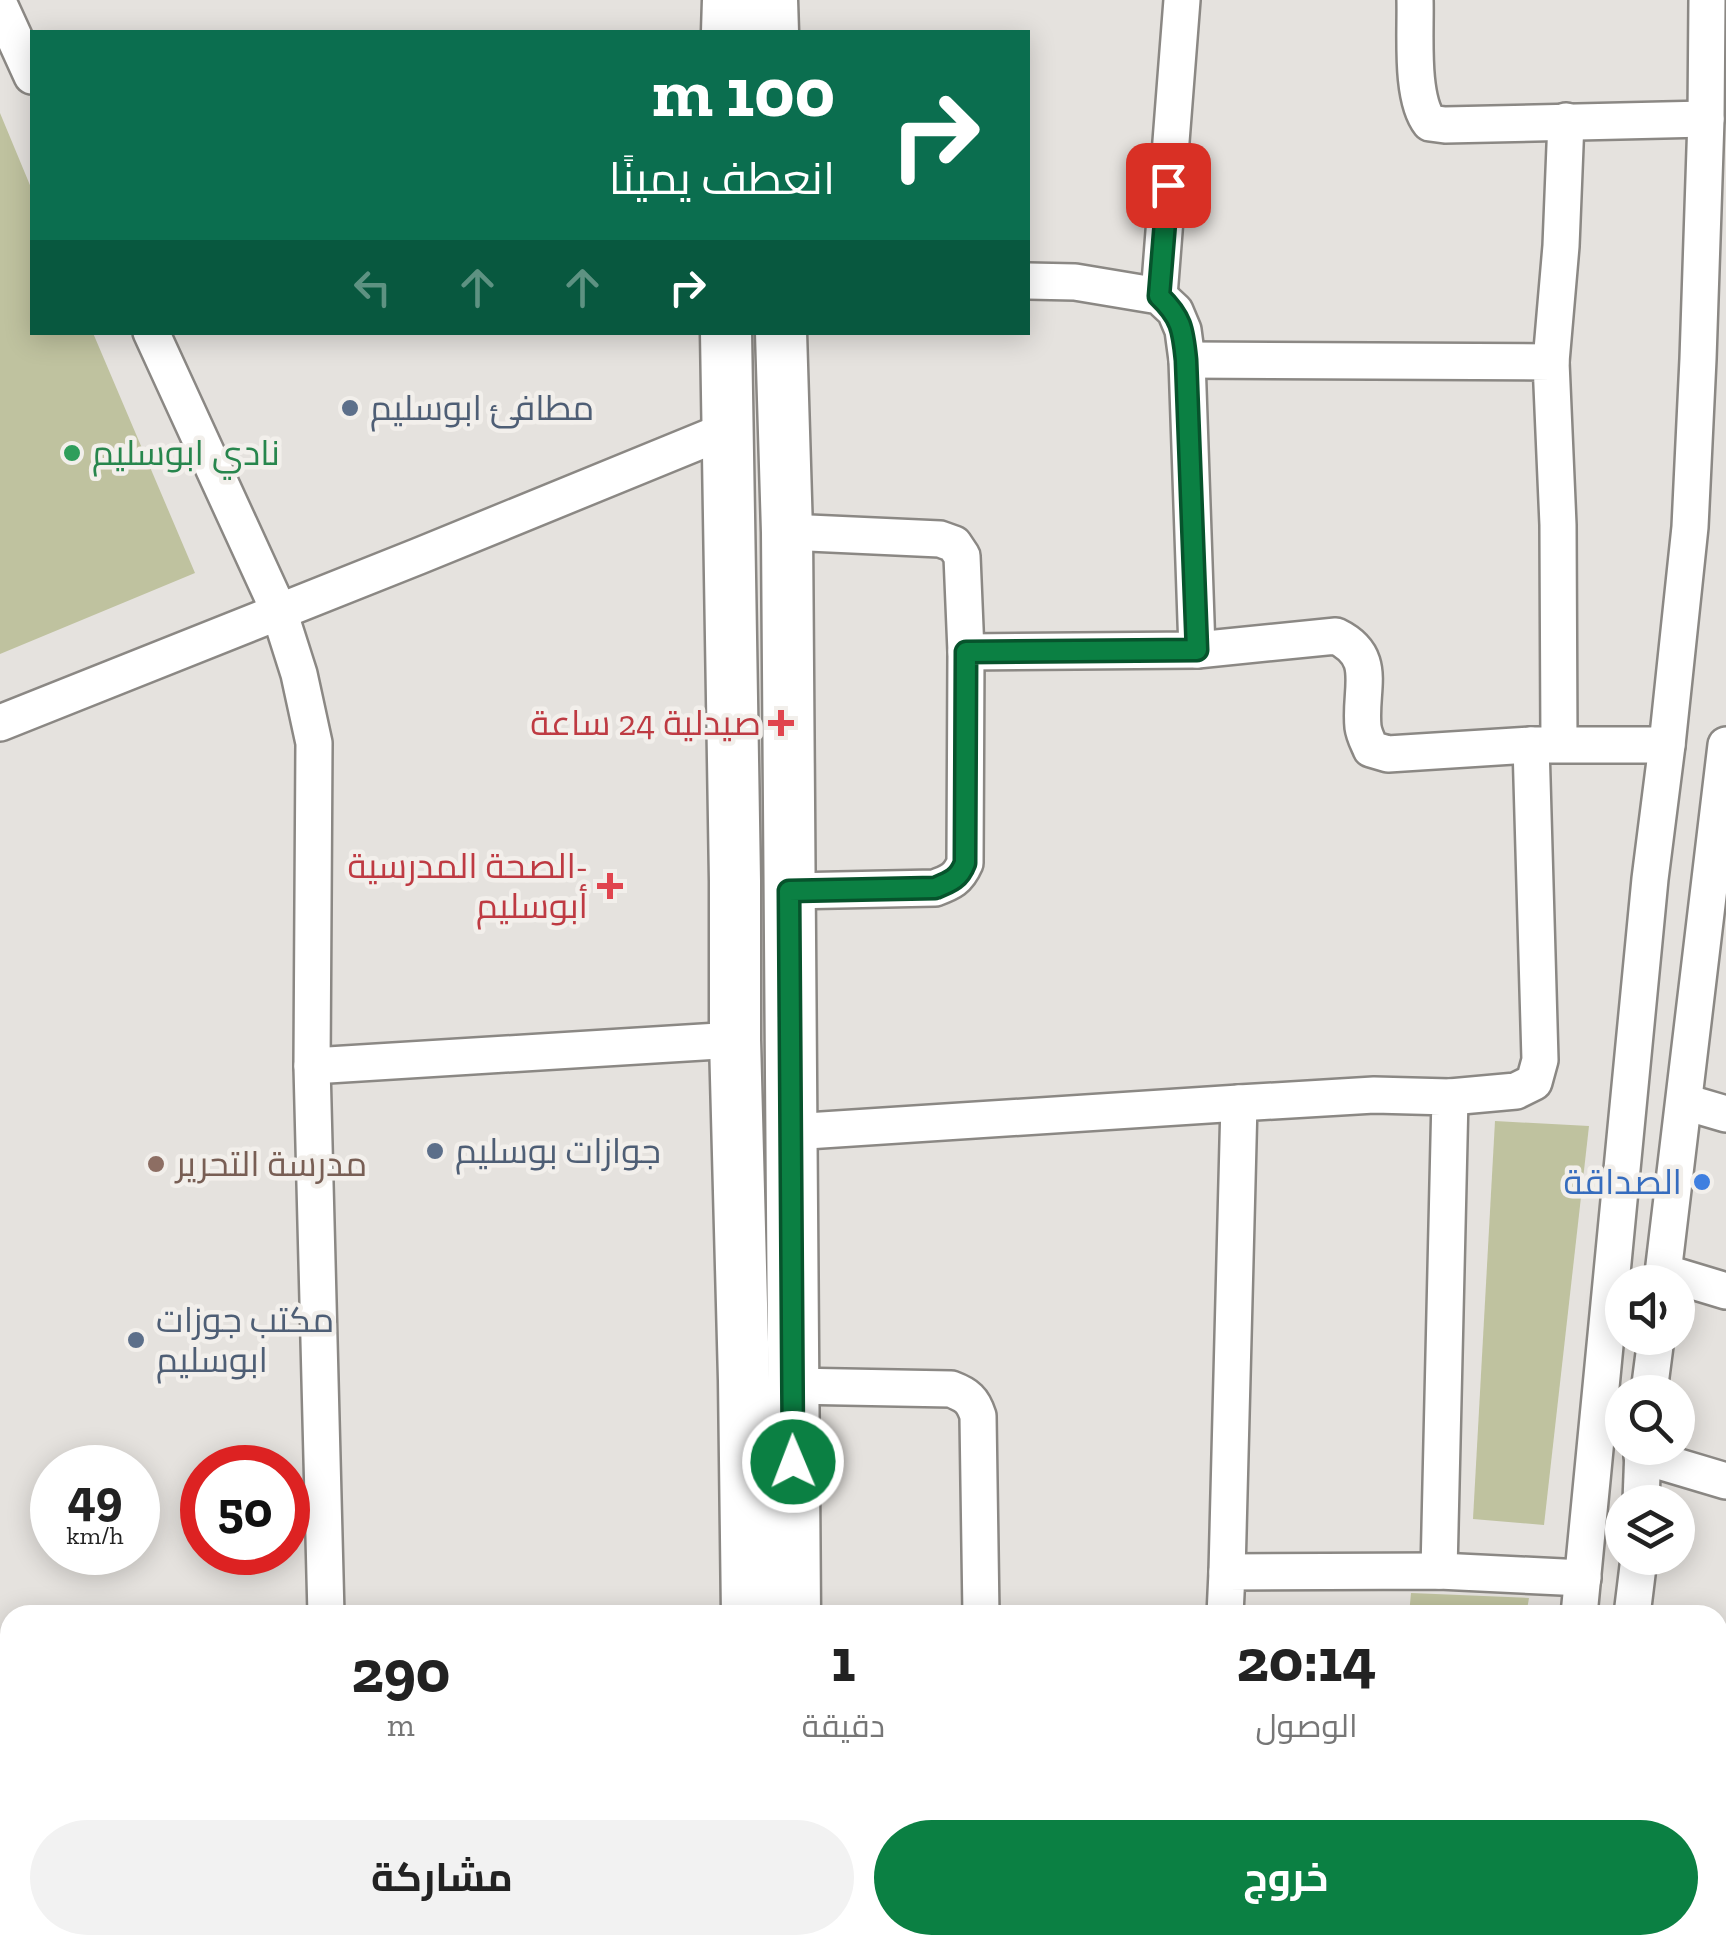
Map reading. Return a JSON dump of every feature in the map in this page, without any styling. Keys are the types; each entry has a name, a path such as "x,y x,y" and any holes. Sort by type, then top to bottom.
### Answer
{"main road":[{"path":"727,30 728,0"},
{"path":"772,0 773,30"},
{"path":"726,335 747,1605"},
{"path":"781,335 787,532 795,1605"},
{"path":"738,1194 792,1197"}],"street":[{"path":"1159,296 1182,0"},
{"path":"1415,0 1418,97 1422,114 1430,123 1706,119"},
{"path":"1580,1605 1648,898 1712,362 1707,0"},
{"path":"0,6 30,72"},
{"path":"791,1132 1240,1102 1450,1097 1516,1091 1534,1082 1540,1060 1545,744 1558,525 1552,362 1566,122"},
{"path":"1030,281 1075,282 1159,296 1175,311 1183,330 1186,360 1197,650"},
{"path":"152,335 279,611 300,674 314,743 312,1066 326,1605"},
{"path":"1186,360 1552,362"},
{"path":"0,723 727,430"},
{"path":"787,532 940,539 954,544 962,556 966,652 965,863 960,876 935,888 789,891"},
{"path":"966,652 1197,650 1336,636 1352,644 1363,662 1363,730 1371,750 1388,754 1545,744 1667,745"},
{"path":"1664,1265 1684,1102 1717,907 1726,746"},
{"path":"312,1066 735,1040"},
{"path":"1439,1571 1450,1097"},
{"path":"1225,1605 1240,1102"},
{"path":"1684,1102 1726,1114"},
{"path":"1695,1284 1726,1291"},
{"path":"792,1386 951,1388 966,1394 974,1403 978,1416 980,1605"},
{"path":"1679,1465 1726,1482"},
{"path":"1227,1572 1439,1571 1583,1578"},
{"path":"1633,1605 1637,1575"}],"green space":[{"name":"نادي ابوسليم","path":"0,113 30,185 30,335 94,335 195,573 0,654"},
{"path":"1495,1121 1589,1126 1544,1525 1473,1519"},
{"path":"1411,1593 1529,1598 1528,1605 1410,1605"}],"place":[{"name":"مطافئ ابوسليم","path":"350,408"},
{"name":"نادي ابوسليم","path":"72,453"},
{"name":"صيدلية 24 ساعة","path":"781,723"},
{"name":"الصحة المدرسية- أبوسليم","path":"610,886"},
{"name":"جوازات بوسليم","path":"435,1151"},
{"name":"مدرسة التحرير","path":"156,1164"},
{"name":"الصداقة","path":"1702,1182"},
{"name":"مكتب جوزات ابوسليم","path":"136,1340"}],"route":[{"path":"793,1462 789,891 935,888 960,876 965,863 966,652 1197,650 1183,330 1175,311 1159,296 1168,185"}]}
